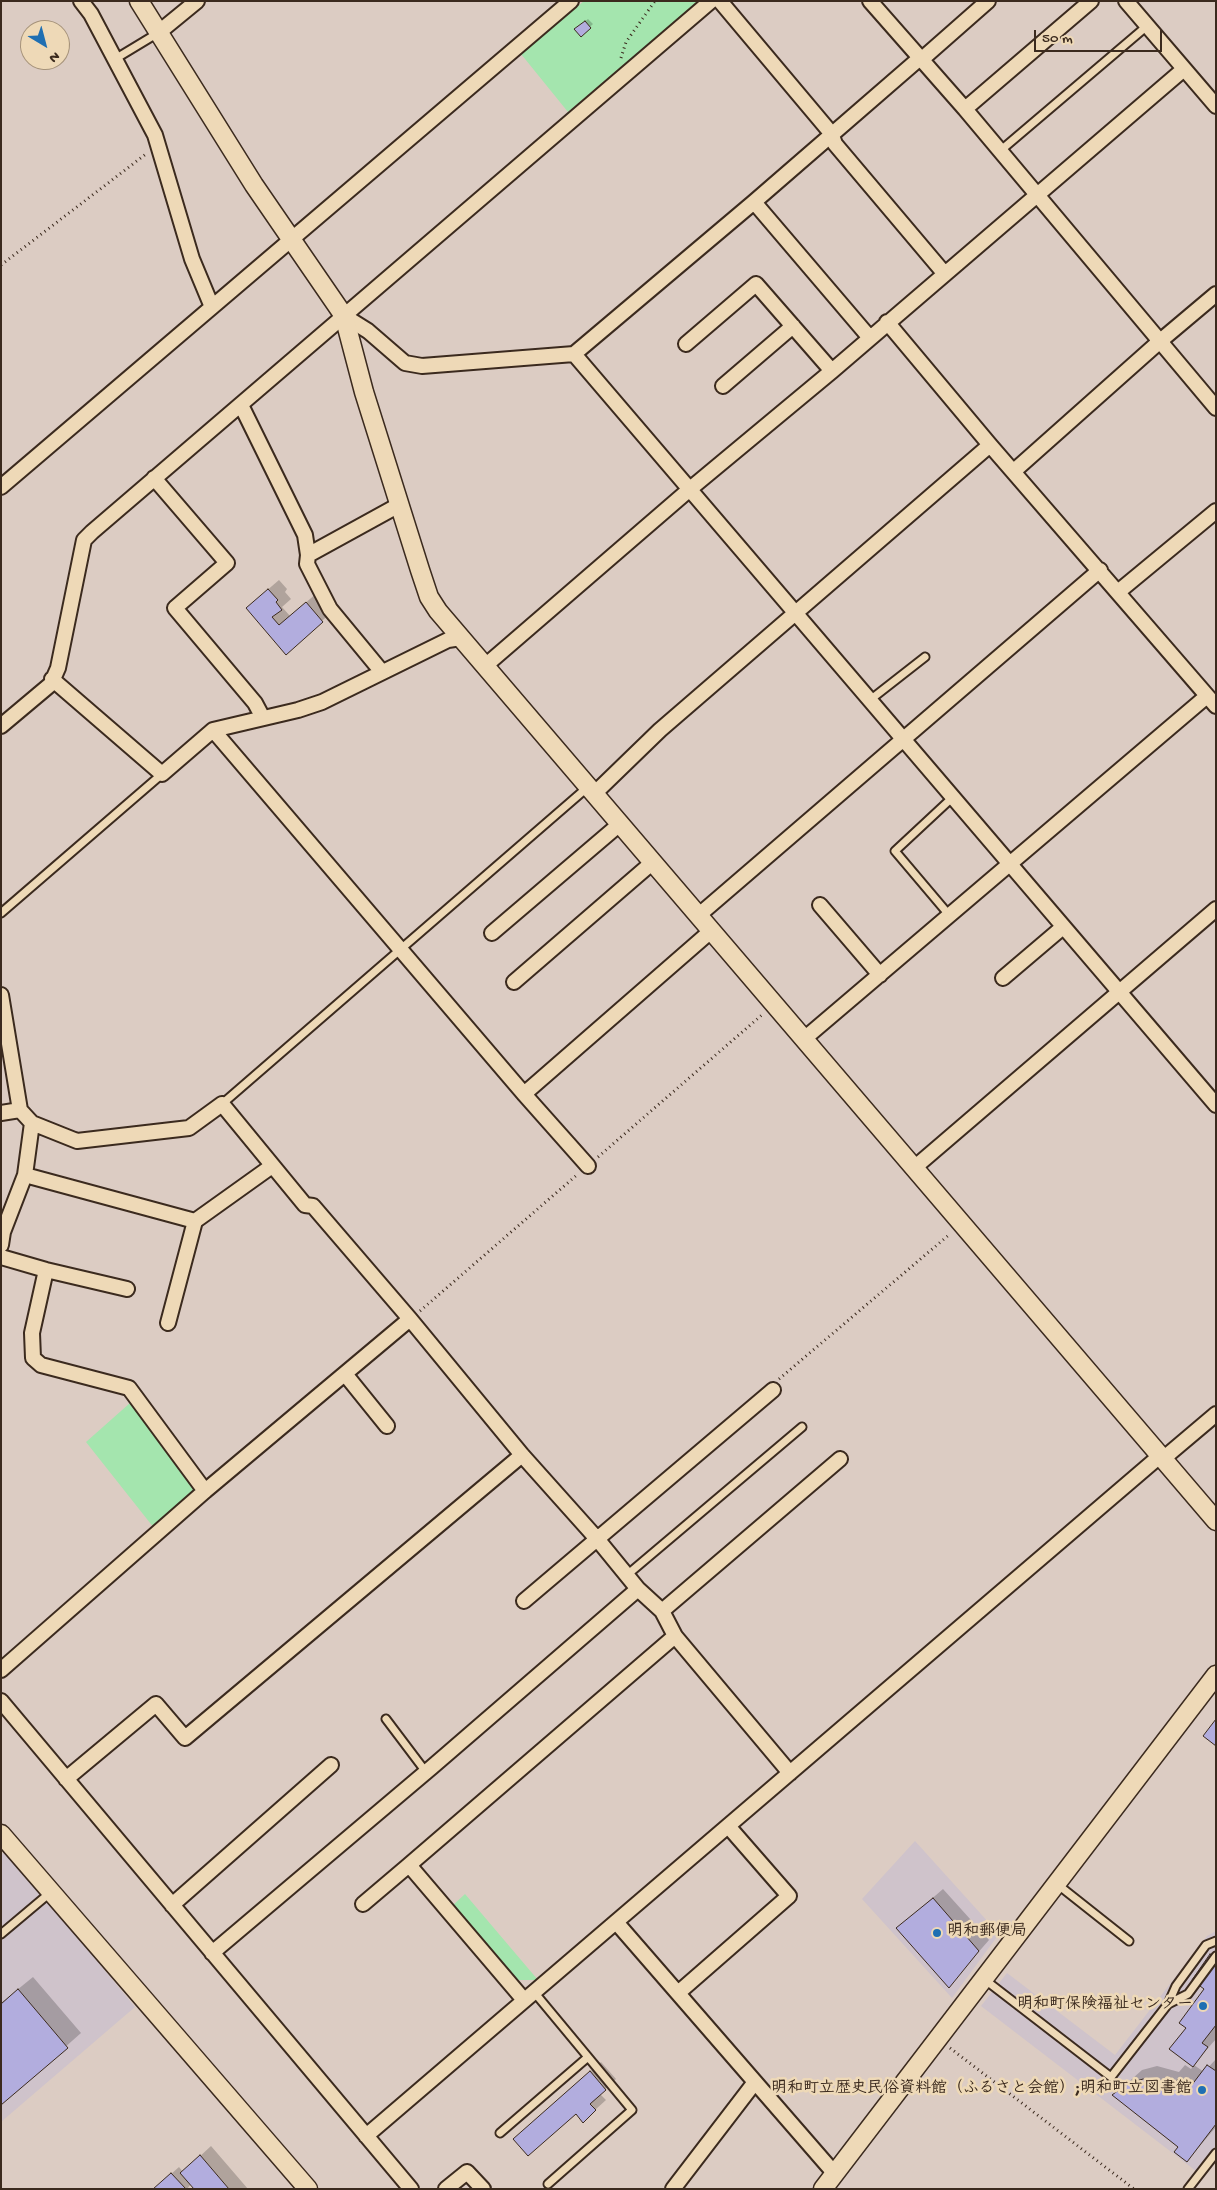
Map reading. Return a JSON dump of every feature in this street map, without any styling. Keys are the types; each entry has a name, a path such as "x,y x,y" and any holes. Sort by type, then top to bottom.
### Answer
{"street":[{"path":"81,1 91,14 159,145 192,259 212,307"},
{"path":"139,1 290,240 344,316 364,392 399,505 429,597 438,611 1216,1521"},
{"path":"158,33 196,1"},
{"path":"1,487 571,1"},
{"path":"1,726 51,684 58,668 84,540 711,1"},
{"path":"720,1 831,133 835,144 944,273"},
{"path":"870,1 965,109 1216,408"},
{"path":"344,316 368,331 405,363 422,366 574,354 988,1"},
{"path":"965,109 1091,1"},
{"path":"1126,1 1216,106"},
{"path":"486,666 690,489 832,371 1036,194 1184,69"},
{"path":"754,202 870,338"},
{"path":"686,344 756,284 832,371"},
{"path":"1014,471 1216,294"},
{"path":"804,1039 1010,864 1212,701 990,445 887,322"},
{"path":"723,386 793,326"},
{"path":"574,354 1216,1105"},
{"path":"241,405 305,535 308,564 330,609 382,672"},
{"path":"592,790 990,445"},
{"path":"154,478 227,563 175,608 255,703 263,718"},
{"path":"308,555 399,505"},
{"path":"1118,592 1216,511"},
{"path":"699,916 1100,570"},
{"path":"52,679 162,774 213,730 322,702 448,640 461,638"},
{"path":"213,730 524,1094 588,1166"},
{"path":"492,933 620,823"},
{"path":"514,982 653,862"},
{"path":"820,905 880,974"},
{"path":"914,1168 1216,909"},
{"path":"1003,978 1063,927"},
{"path":"524,1094 711,930"},
{"path":"1,995 20,1110 32,1123 77,1141 189,1128 222,1104 304,1205 313,1206 410,1319 522,1455 598,1540 638,1589 662,1611 675,1636 790,1773"},
{"path":"1,1113 20,1110"},
{"path":"1,1245 3,1232 25,1175 32,1123"},
{"path":"168,1323 195,1221 272,1166"},
{"path":"25,1175 195,1221"},
{"path":"1,1257 46,1270 127,1289"},
{"path":"46,1270 32,1333 33,1358 41,1365 129,1388 205,1491"},
{"path":"1,1670 205,1491 410,1319"},
{"path":"345,1374 387,1426"},
{"path":"524,1601 773,1390"},
{"path":"366,2136 1162,1457 1216,1414"},
{"path":"66,1779 156,1704 185,1738 522,1455"},
{"path":"662,1611 840,1459"},
{"path":"212,1953 638,1589"},
{"path":"362,1904 675,1636"},
{"path":"823,2189 1216,1676"},
{"path":"1,1701 411,2189"},
{"path":"172,1905 331,1765"},
{"path":"678,1993 789,1896 728,1826"},
{"path":"1,1834 308,2189"},
{"path":"409,1865 529,1996"},
{"path":"616,1922 835,2174"},
{"path":"673,2189 754,2082"},
{"path":"446,2189 467,2172 483,2189"}],"lane":[{"path":"1000,151 1148,26"},
{"path":"114,59 158,33"},
{"path":"870,700 925,657"},
{"path":"1,913 162,774"},
{"path":"222,1104 400,948 592,790"},
{"path":"950,916 896,851 953,797"},
{"path":"627,1575 802,1427"},
{"path":"386,1719 426,1772"},
{"path":"1057,1884 1130,1941"},
{"path":"1,1934 52,1892"},
{"path":"984,1978 1111,2077 1168,2004 1176,1986 1206,1946 1216,1942"},
{"path":"1168,2004 1188,1994 1216,1956"},
{"path":"529,1996 588,2057 632,2110 548,2184"},
{"path":"500,2133 588,2057"},
{"path":"1188,2189 1216,2153"}],"path":[{"path":"628,72 621,58 626,42 655,1"},
{"path":"1,265 159,145"},
{"path":"773,1390 777,1381 962,1224"},
{"path":"938,2039 1134,2189"}],"shaded area":[{"path":"915,1841 999,1934 952,1998 862,1899"},
{"path":"6,1851 135,2007 1,2122 1,1855"},
{"path":"1216,1931 1216,2145 1196,2171 981,2006 1007,1973 1115,2055 1207,1936"}],"green space":[{"path":"584,1 699,1 568,112 521,54"},
{"path":"130,1403 196,1493 154,1528 86,1442"},
{"path":"465,1894 538,1980 517,1980 452,1906"}],"building":[{"path":"585,21 591,28 581,37 574,29"},
{"path":"268,589 278,600 276,602 282,610 272,617 279,625 306,602 323,622 286,655 246,608"},
{"path":"1216,1719 1216,1746 1203,1736"},
{"path":"933,1898 979,1951 949,1988 896,1928"},
{"name":"明和町保険福祉センター","path":"1210,1954 1216,1958 1216,2025 1202,2043 1208,2047 1193,2067 1169,2049 1186,2028 1179,2023 1204,1989 1192,1980"},
{"path":"18,1989 68,2048 1,2105 1,2004"},
{"path":"1207,2065 1216,2071 1216,2124 1187,2162 1174,2152 1178,2147 1112,2095 1127,2084 1143,2079 1158,2081 1165,2085 1171,2078 1176,2082 1179,2078 1191,2086"},
{"path":"590,2071 606,2090 590,2104 596,2110 583,2123 576,2114 528,2156 513,2139"},
{"path":"200,2155 229,2189 194,2189 180,2173"},
{"path":"171,2173 186,2189 153,2189"}],"place":[{"name":"明和郵便局","path":"937,1933"},
{"name":"明和町保険福祉センター","path":"1203,2006"},
{"name":"明和町立歴史民俗資料館（ふるさと会館）;明和町立図書館","path":"1202,2090"}]}
